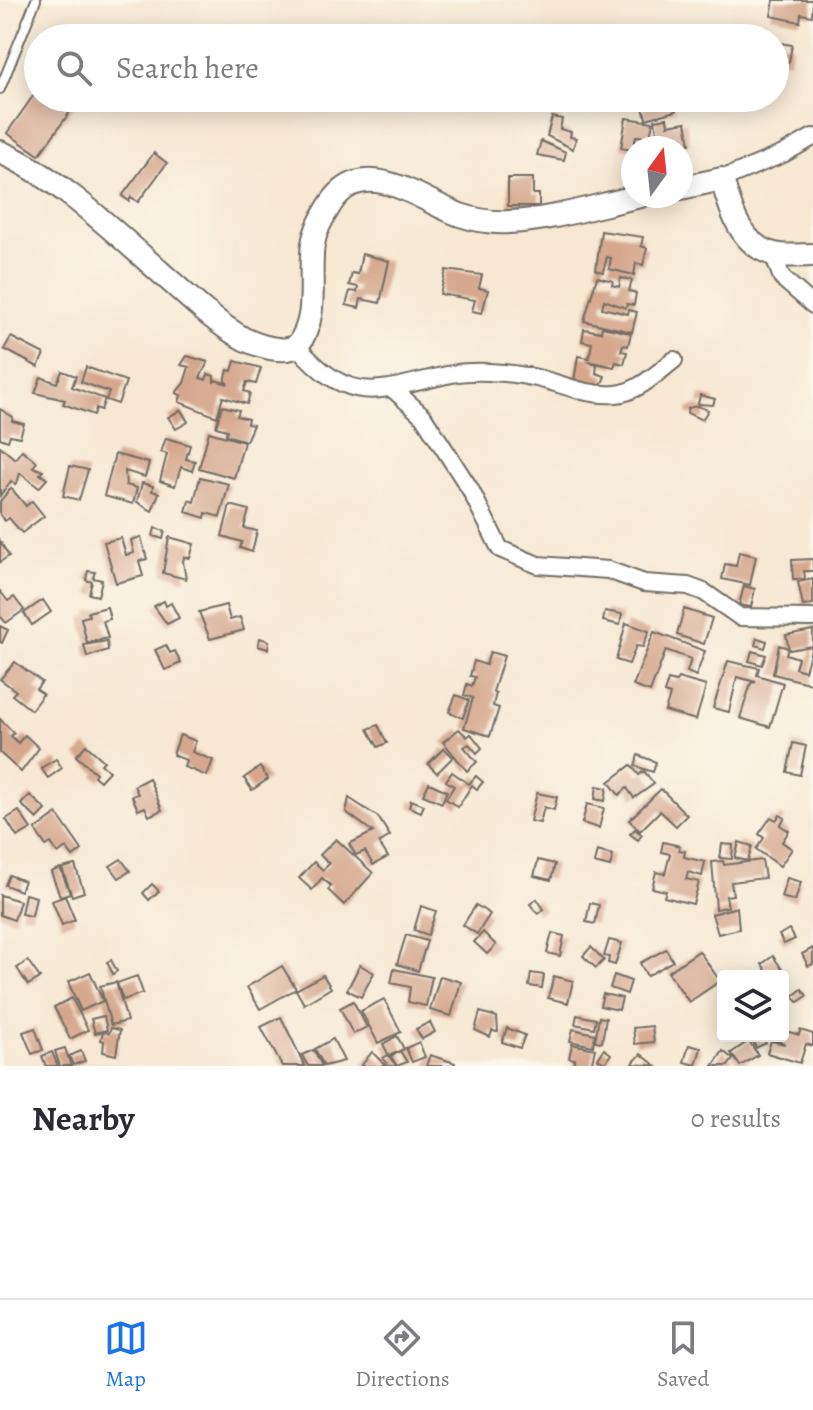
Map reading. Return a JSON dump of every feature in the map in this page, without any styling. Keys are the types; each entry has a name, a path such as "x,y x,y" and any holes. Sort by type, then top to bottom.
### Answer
{"street":[{"path":"693,185 722,179 783,154 813,137"},
{"path":"0,152 31,169 95,216 206,312 242,338 286,350 297,346 306,330 312,304 313,244 321,219 344,189 363,179 382,180 483,221 509,222 621,200"},
{"path":"722,179 732,217 749,240 773,254 813,255"},
{"path":"773,254 782,278 813,305"},
{"path":"297,346 329,377 368,390 394,390 456,373 526,375 578,391 619,394 641,384 674,360"},
{"path":"394,390 423,416 470,489 500,549 538,565 596,568 644,583 688,586 704,592 740,617 813,618"}],"lane":[{"path":"26,24 36,0"},
{"path":"0,89 24,30"}],"building":[{"path":"774,0 813,0 812,16 801,14 800,22 771,16"},
{"path":"24,109 24,112 70,112 39,155 7,133"},
{"path":"644,112 672,112 646,119"},
{"path":"552,117 562,119 560,129 571,132 570,137 576,138 573,149 547,136"},
{"path":"626,118 653,122 650,136 623,136"},
{"path":"667,118 668,125 686,122 689,136 657,136 655,120"},
{"path":"541,141 566,152 564,160 537,155"},
{"path":"154,153 167,163 138,202 131,197 129,201 122,196"},
{"path":"508,178 533,178 533,194 539,194 539,206 508,206"},
{"path":"601,231 643,237 641,246 647,248 643,265 636,263 634,275 609,269 611,258 607,257 603,272 596,270"},
{"path":"362,254 389,261 380,303 361,299 359,308 346,305 350,291 357,292 358,287 349,285 352,273 358,274"},
{"path":"446,270 482,275 479,288 488,290 482,313 472,311 475,300 440,294"},
{"path":"597,277 613,281 612,285 619,287 621,278 632,280 629,291 636,293 634,305 627,304 626,308 604,300 602,308 628,314 629,310 637,312 632,332 584,321"},
{"path":"602,327 631,333 628,346 623,345 621,351 627,352 624,364 616,362 614,367 588,361 597,365 596,373 605,376 601,386 594,385 593,391 573,388 578,356 589,358 592,343 582,341 584,329 601,332"},
{"path":"11,337 44,354 38,367 4,349"},
{"path":"187,356 208,362 200,378 206,380 208,374 214,376 214,383 215,380 228,384 225,381 228,370 232,371 235,361 261,368 256,384 247,382 244,391 250,393 247,404 223,397 217,417 179,402 181,395 176,393 184,383 189,367 181,365"},
{"path":"86,367 126,381 118,404 106,400 109,392 81,382"},
{"path":"62,371 76,376 72,387 105,399 101,410 96,408 94,415 63,404 65,400 35,393 41,377 57,383"},
{"path":"700,395 715,399 713,405 698,404"},
{"path":"222,406 239,410 237,416 248,419 247,424 253,425 246,441 226,435 227,430 216,427"},
{"path":"697,406 708,410 702,420 687,413 688,408"},
{"path":"0,409 13,417 12,421 24,424 20,437 10,435 8,441 0,438"},
{"path":"181,410 188,422 176,429 168,417"},
{"path":"209,432 244,442 234,478 199,468"},
{"path":"166,438 190,445 186,459 195,461 192,471 181,467 175,486 160,481 167,454 161,452"},
{"path":"0,446 15,459 22,450 37,462 33,467 43,471 40,474 47,479 39,488 20,473 15,484 11,481 0,496"},
{"path":"115,454 149,463 145,477 125,471 126,485 137,488 133,504 104,496"},
{"path":"70,466 88,470 79,500 63,496"},
{"path":"200,477 229,484 220,517 206,513 205,518 186,512 189,500 194,502"},
{"path":"142,483 153,486 152,491 159,493 152,511 137,502"},
{"path":"11,488 26,506 32,501 44,516 22,533 9,518 5,521 0,515 0,501"},
{"path":"230,505 249,510 244,528 257,531 252,552 240,548 242,542 222,536"},
{"path":"155,528 165,531 163,539 153,536"},
{"path":"141,537 147,559 139,561 143,576 116,583 104,542 121,538 126,555 134,553 131,540"},
{"path":"169,537 194,544 190,558 184,557 186,579 163,573"},
{"path":"0,541 9,556 0,562"},
{"path":"739,552 756,556 750,585 722,579 725,564 736,566"},
{"path":"813,559 813,571 804,571 805,579 793,579 792,560"},
{"path":"88,571 95,572 93,578 102,580 98,596 89,594 92,582 86,580"},
{"path":"813,579 813,604 803,606 798,582"},
{"path":"744,586 755,589 751,607 739,605"},
{"path":"0,591 8,601 14,597 24,610 6,623 0,616"},
{"path":"43,600 51,612 32,625 24,613"},
{"path":"164,601 166,606 171,603 179,618 167,624 154,606"},
{"path":"226,605 230,620 240,617 244,630 210,639 199,612"},
{"path":"107,607 110,619 103,621 108,638 87,643 81,618 89,616 88,612"},
{"path":"684,609 712,618 704,644 677,635"},
{"path":"605,611 622,614 620,625 603,621"},
{"path":"626,623 649,631 643,647 636,646 629,664 616,660"},
{"path":"0,626 8,630 2,643 0,642"},
{"path":"813,630 812,684 773,674 779,645 788,648 786,654 798,658 795,668 805,671 812,646 789,650 786,635"},
{"path":"654,632 705,651 696,676 687,672 691,659 666,650 650,692 633,686"},
{"path":"260,638 269,641 268,649 258,646"},
{"path":"757,638 767,641 765,648 755,645"},
{"path":"107,641 108,650 87,657 84,645"},
{"path":"166,645 170,653 175,651 181,663 165,670 155,650"},
{"path":"752,651 766,655 762,665 749,661"},
{"path":"490,652 504,656 493,692 496,693 493,706 499,708 490,736 464,728 473,698 464,695 467,684 472,686 475,677 470,676 474,661 486,665"},
{"path":"728,661 759,668 757,675 783,683 770,727 740,718 751,683 756,682 737,677 729,712 713,708"},
{"path":"15,662 42,682 36,689 43,694 31,710 12,695 16,691 0,679"},
{"path":"678,678 706,686 696,720 665,711 670,695 664,693 668,680 676,682"},
{"path":"456,695 469,700 463,718 449,712"},
{"path":"0,719 14,733 11,736 18,743 25,735 39,748 21,772 0,753"},
{"path":"378,725 387,743 378,747 368,729"},
{"path":"459,729 467,737 471,734 482,748 477,753 469,744 464,747 477,762 467,771 443,742"},
{"path":"180,735 196,741 192,752 213,760 207,776 184,767 186,760 173,755"},
{"path":"793,743 806,746 800,775 787,772"},
{"path":"86,745 104,761 101,764 109,771 100,781 94,776 96,773 76,756"},
{"path":"444,748 453,757 437,773 428,764"},
{"path":"638,755 656,762 653,772 635,766"},
{"path":"56,759 62,768 48,778 41,768"},
{"path":"631,765 639,775 644,771 654,784 634,798 627,788 619,795 609,782"},
{"path":"260,767 268,779 252,790 244,778"},
{"path":"452,772 469,784 476,776 483,782 477,789 472,785 458,807 446,799 454,786 446,781"},
{"path":"149,778 162,810 149,816 145,807 138,810 132,796 138,794 134,786"},
{"path":"429,783 447,791 442,803 423,795"},
{"path":"597,786 607,788 605,801 595,799"},
{"path":"661,789 687,815 676,826 660,811 640,831 629,820"},
{"path":"537,793 557,797 554,810 544,807 540,823 530,821"},
{"path":"30,795 46,810 37,819 21,804"},
{"path":"349,798 378,817 390,836 379,843 388,857 373,865 365,851 356,855 349,844 373,832 346,812"},
{"path":"411,800 424,805 421,812 409,807"},
{"path":"587,804 604,808 599,828 582,823"},
{"path":"19,811 31,829 17,837 6,819"},
{"path":"57,814 82,850 73,857 66,848 58,854 51,843 46,846 35,830"},
{"path":"780,815 785,818 780,825 789,831 782,842 792,849 780,866 756,849 764,838 759,834 771,817 776,820"},
{"path":"635,829 642,835 638,840 630,834"},
{"path":"336,839 373,873 344,905 328,890 331,886 322,878 312,890 299,878 314,862 323,870 329,864 320,855"},
{"path":"663,842 680,846 679,850 685,851 684,857 705,862 702,876 688,872 686,879 699,882 693,904 664,897 666,891 652,888 656,872 665,874 670,854 661,852"},
{"path":"739,842 752,846 748,861 735,858"},
{"path":"722,844 733,845 732,859 720,858"},
{"path":"597,851 613,855 610,867 594,863"},
{"path":"121,859 130,871 119,878 110,866"},
{"path":"538,860 555,864 551,880 534,876"},
{"path":"762,860 765,878 731,882 733,895 726,896 728,907 716,909 712,862 723,861 724,865"},
{"path":"75,865 84,892 72,896 62,868"},
{"path":"60,868 70,893 60,896 51,872"},
{"path":"9,875 24,881 20,891 5,885"},
{"path":"787,878 801,882 795,901 781,897"},
{"path":"152,884 159,891 149,900 143,893"},
{"path":"25,894 36,897 32,916 21,914"},
{"path":"0,895 20,901 14,920 0,915"},
{"path":"65,896 75,920 62,925 52,901"},
{"path":"537,899 544,909 538,914 530,904"},
{"path":"590,903 599,905 595,924 586,922"},
{"path":"476,905 490,914 477,934 463,925"},
{"path":"421,906 436,911 428,935 414,930"},
{"path":"737,907 739,929 718,934 712,914"},
{"path":"789,929 795,939 784,944 779,935"},
{"path":"483,932 496,945 487,954 474,942"},
{"path":"552,933 564,936 560,956 547,953"},
{"path":"406,935 427,941 418,971 397,964"},
{"path":"609,940 622,943 615,965 608,963 609,957 604,956"},
{"path":"591,947 604,960 596,968 583,956"},
{"path":"813,948 813,964 808,966 802,954"},
{"path":"666,949 673,961 647,976 640,963"},
{"path":"699,951 717,977 717,983 689,1002 668,972"},
{"path":"773,956 783,970 766,970 762,964"},
{"path":"111,960 117,971 113,974 107,962"},
{"path":"28,961 40,978 28,985 17,968"},
{"path":"360,965 374,973 361,997 347,990"},
{"path":"282,966 296,989 260,1009 247,987"},
{"path":"394,969 432,977 426,1006 408,1002 410,987 391,983"},
{"path":"90,972 103,1001 81,1011 68,982"},
{"path":"531,973 544,975 542,988 529,986"},
{"path":"323,975 331,988 304,1004 296,990"},
{"path":"614,975 631,981 627,994 610,988"},
{"path":"137,976 143,993 123,1000 117,983"},
{"path":"440,976 461,982 451,1016 430,1010"},
{"path":"554,976 573,981 568,1003 548,998"},
{"path":"116,982 127,1021 111,1025 100,986"},
{"path":"802,989 807,996 798,1002 793,996"},
{"path":"603,994 622,998 619,1010 600,1006"},
{"path":"72,998 88,1030 70,1039 54,1007"},
{"path":"384,999 401,1032 378,1043 361,1011"},
{"path":"353,1001 367,1027 353,1034 340,1008"},
{"path":"480,1012 497,1017 498,1032 492,1031 490,1037 475,1030"},
{"path":"577,1015 596,1019 594,1028 575,1024"},
{"path":"104,1016 107,1030 95,1033 91,1019"},
{"path":"281,1017 305,1066 282,1066 261,1027"},
{"path":"599,1017 606,1018 602,1042 595,1041"},
{"path":"430,1022 435,1032 422,1039 416,1029"},
{"path":"652,1026 654,1042 635,1044 633,1028"},
{"path":"35,1028 43,1050 32,1054 23,1032"},
{"path":"111,1028 120,1030 116,1055 103,1052 103,1031 109,1033"},
{"path":"507,1028 525,1035 520,1048 502,1042"},
{"path":"573,1029 595,1034 593,1046 570,1041"},
{"path":"800,1030 813,1034 813,1046 806,1044 800,1063 767,1053 771,1042 785,1044 780,1042 789,1042 789,1032 799,1035"},
{"path":"397,1036 404,1049 389,1056 383,1044"},
{"path":"333,1039 344,1061 324,1066 315,1049"},
{"path":"419,1042 425,1057 412,1062 406,1048"},
{"path":"750,1042 758,1055 740,1066 731,1053"},
{"path":"753,1042 766,1043 756,1048"},
{"path":"572,1044 595,1049 591,1066 573,1066 575,1059 569,1058"},
{"path":"689,1045 701,1048 696,1065 684,1062"},
{"path":"65,1048 71,1066 60,1066 55,1051"},
{"path":"604,1049 611,1054 605,1063 598,1059"},
{"path":"314,1050 322,1066 308,1066 302,1055"},
{"path":"81,1051 85,1061 73,1065 69,1056"},
{"path":"400,1051 407,1062 397,1066 391,1057"},
{"path":"723,1051 733,1059 728,1066 713,1066"},
{"path":"52,1052 58,1066 46,1066 42,1056"},
{"path":"372,1052 386,1066 361,1066"},
{"path":"641,1054 656,1066 632,1064"},
{"path":"388,1055 397,1066 389,1066 383,1058"},
{"path":"430,1055 455,1063 454,1066 426,1066"}]}
